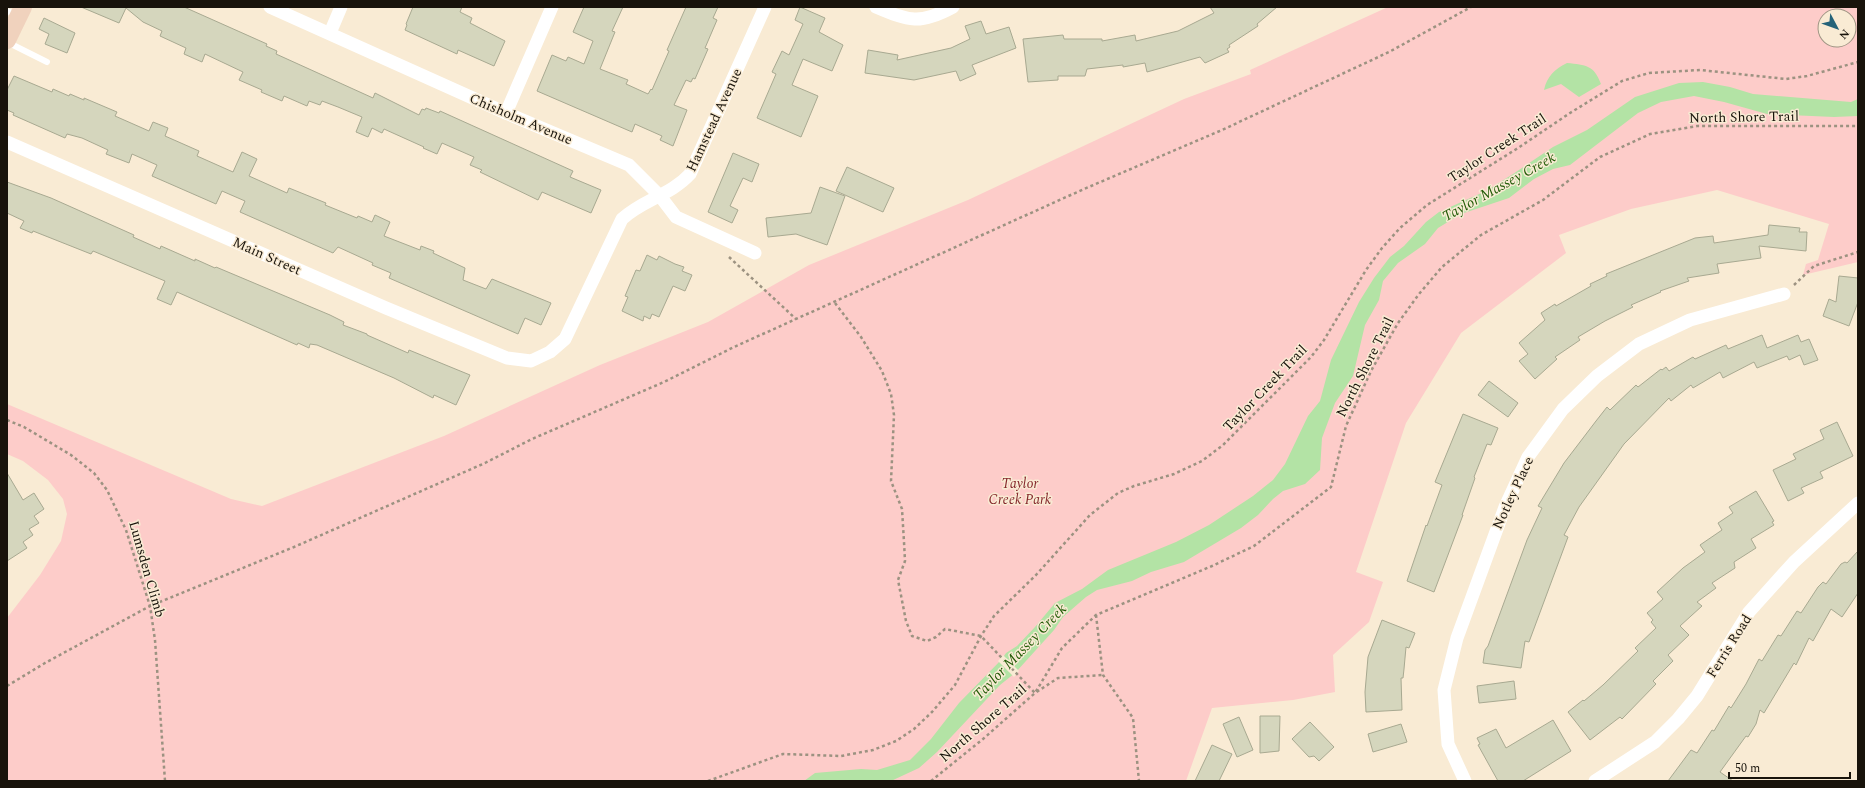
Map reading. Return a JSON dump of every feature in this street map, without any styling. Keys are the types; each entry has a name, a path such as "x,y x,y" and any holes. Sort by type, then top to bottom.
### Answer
{"street":[{"name":"Chisholm Avenue","path":"270,7 506,113 629,165 660,196 676,217 755,253"},
{"path":"330,33 341,7"},
{"path":"506,113 552,7"},
{"name":"Hamstead Avenue","path":"531,361 550,352 565,339 622,219 633,209 660,196 685,180 690,174 765,7"},
{"path":"876,7 899,17 919,21 936,16 953,7"},
{"path":"7,41 16,11"},
{"name":"Main Street","path":"7,142 386,308 507,358 531,361"},
{"name":"Notley Place","path":"1465,781 1448,744 1444,690 1457,638 1505,507 1528,457 1563,409 1597,376 1639,344 1690,320 1784,294"},
{"name":"Ferris Road","path":"1595,781 1655,742 1678,719 1697,696 1730,641 1754,606 1794,562 1858,503"}],"lane":[{"path":"7,41 47,62"}],"path":[{"path":"7,686 45,663 150,606 294,547 485,463 532,440 664,382 796,319 835,303 1084,189 1222,130 1389,52 1471,7"},
{"name":"Taylor Creek Trail","path":"708,781 783,754 841,756 873,750 896,741 914,729 932,712 950,690 994,616 1036,574 1090,515 1118,493 1134,486 1174,474 1202,461 1223,445 1311,357 1324,340 1366,270 1382,248 1406,223 1427,205 1518,148 1570,113 1622,81 1649,73 1700,70 1786,79 1807,76 1858,62"},
{"name":"North Shore Trail","path":"931,781 983,739 1035,693 1062,648 1096,614 1212,566 1254,546 1331,487 1346,426 1371,371 1398,323 1419,294 1442,267 1482,235 1543,200 1600,157 1650,134 1697,126 1858,126"},
{"path":"1784,294 1814,266 1858,252"},
{"path":"725,254 796,319"},
{"path":"835,303 862,336 882,371 891,394 894,415 891,480 902,509 904,561 898,580 906,621 912,636 927,641 936,637 945,629 981,636 1035,693 1058,678 1104,674"},
{"name":"Lumsden Climb","path":"7,420 24,427 71,455 94,473 108,490 126,530 150,606 155,640 165,781"},
{"path":"1096,614 1104,674 1133,718 1139,781"}],"green space":[{"name":"Taylor Creek Park","path":"1388,7 1858,7 1858,262 1803,275 1806,264 1818,260 1829,224 1717,190 1631,209 1559,235 1566,253 1461,333 1406,423 1356,572 1383,582 1369,622 1333,655 1335,692 1293,700 1212,708 1186,781 7,781 7,618 40,575 61,541 67,514 63,499 48,480 23,461 7,454 7,404 231,499 262,506 444,436 600,365 708,322 809,265 968,200 1184,99 1251,74 1250,70"}],"water":[{"path":"1567,63 1579,64 1588,67 1595,73 1601,84 1579,97 1561,84 1544,90 1549,77"},
{"name":"Taylor Massey Creek","path":"1703,82 1730,87 1753,94 1851,102 1858,99 1858,116 1834,117 1767,114 1724,102 1694,96 1661,102 1638,113 1570,165 1553,169 1534,179 1509,198 1461,214 1438,228 1425,244 1398,263 1383,281 1379,300 1365,325 1353,376 1335,403 1322,438 1320,470 1305,484 1283,491 1258,515 1241,528 1184,562 1151,572 1132,581 1097,590 1086,597 1063,617 1054,630 1015,673 1000,685 937,752 919,768 891,781 804,781 815,773 861,769 877,770 910,760 931,739 959,703 1006,653 1017,646 1055,603 1082,589 1108,570 1176,542 1209,525 1253,496 1273,480 1285,464 1308,416 1320,401 1331,360 1359,302 1374,278 1390,257 1404,246 1426,222 1439,212 1486,191 1553,147 1587,130 1635,97 1679,83"}],"pier":[{"path":"1003,655 1019,671 1014,677 998,661"}],"building":[{"path":"81,7 184,7 267,44 266,46 277,51 276,54 373,98 375,93 419,115 422,109 425,110 426,108 439,113 440,111 573,171 570,177 601,190 591,213 542,192 538,200 480,172 482,170 470,165 474,157 442,143 437,154 384,129 382,133 372,128 368,137 356,132 362,117 322,101 320,105 309,101 307,106 284,96 282,101 261,92 262,90 239,80 243,72 205,54 202,62 184,54 186,48 160,36 162,31 143,22 126,8 119,23"},
{"path":"413,7 462,7 460,12 472,18 470,23 505,41 494,66 458,50 457,54 405,30"},
{"path":"584,7 623,7 612,31 615,32 600,69 628,80 626,84 648,94 651,89 652,90 669,51 667,50 686,7 718,7 713,18 717,20 705,48 708,49 695,79 693,78 691,82 686,80 674,105 687,110 673,146 660,140 662,136 635,124 632,132 537,91 552,55 566,61 568,57 584,64 593,41 573,32"},
{"path":"800,7 825,18 819,32 843,45 832,71 803,59 792,85 818,96 801,137 757,118 776,74 772,72 782,51 789,55 803,24 795,20"},
{"path":"1210,7 1277,7 1257,24 1258,26 1229,45 1230,47 1227,49 1229,52 1205,63 1200,57 1147,72 1145,63 1123,67 1123,65 1087,69 1085,76 1058,76 1058,80 1028,82 1023,39 1063,35 1064,39 1102,39 1102,41 1135,35 1136,41 1178,31 1214,13"},
{"path":"44,18 75,33 67,53 45,44 49,34 39,29"},
{"path":"981,21 986,34 1009,27 1016,48 972,65 976,74 960,81 956,71 914,80 865,73 868,50 898,55 897,60 951,48 970,39 965,26"},
{"path":"14,76 52,92 53,89 69,96 70,94 84,100 84,98 117,112 115,116 149,131 153,122 168,128 165,136 199,151 197,156 233,172 242,152 257,159 249,176 287,193 289,188 326,203 325,205 357,218 358,216 372,222 375,215 390,222 384,236 420,250 421,246 434,251 433,253 465,268 463,280 486,289 492,279 551,303 541,325 525,318 518,334 389,278 391,273 338,247 333,253 240,212 245,201 222,191 216,204 152,176 157,165 132,154 129,163 106,154 108,150 82,138 67,134 65,138 13,115 14,113 7,110 7,90"},
{"path":"733,153 759,164 752,182 743,178 730,206 738,210 732,223 708,212"},
{"path":"847,167 894,188 883,212 836,191"},
{"path":"7,182 51,198 134,235 133,237 160,249 161,246 195,261 195,259 215,268 216,267 330,315 344,322 343,325 367,334 408,353 409,350 470,375 456,405 434,395 433,398 394,378 317,345 310,344 309,348 298,343 297,345 177,292 171,305 157,299 165,281 93,251 91,254 33,231 32,233 20,228 24,221 7,213"},
{"path":"820,187 845,196 827,245 796,234 768,237 766,218 811,213"},
{"path":"1769,225 1800,228 1799,232 1807,232 1806,251 1759,246 1761,258 1717,264 1719,273 1687,278 1689,281 1660,291 1661,292 1631,305 1633,307 1578,337 1580,340 1555,357 1557,359 1535,379 1519,361 1528,354 1519,343 1545,320 1541,313 1555,304 1556,306 1591,286 1590,284 1607,276 1606,274 1695,238 1713,236 1714,243 1768,235"},
{"path":"647,255 657,260 659,256 684,267 682,271 692,275 685,291 673,286 659,317 652,314 650,319 644,316 643,321 622,311 628,297 625,296 636,270 640,271"},
{"path":"1839,276 1858,278 1858,302 1849,326 1823,316 1829,299 1836,302"},
{"path":"1762,335 1767,348 1798,335 1801,342 1809,339 1818,360 1804,365 1800,355 1789,360 1787,356 1757,368 1754,362 1723,378 1720,372 1693,388 1691,385 1671,401 1669,398 1624,444 1579,507 1564,535 1568,537 1529,642 1525,641 1521,668 1483,663 1485,650 1488,646 1527,540 1542,508 1538,506 1564,463 1607,407 1610,410 1636,385 1638,387 1661,369 1662,370 1666,367 1669,371 1693,357 1695,359 1726,345 1728,349"},
{"path":"1489,381 1518,403 1508,417 1478,395"},
{"path":"1463,414 1498,428 1491,445 1487,444 1474,477 1475,478 1463,515 1434,592 1407,581 1426,525 1427,526 1442,485 1435,482"},
{"path":"1837,422 1853,456 1820,472 1823,478 1801,488 1804,493 1788,501 1773,470 1796,459 1793,454 1824,439 1820,430"},
{"path":"7,473 23,500 34,493 44,509 34,516 39,523 29,529 33,535 23,542 27,548 7,561"},
{"path":"1756,491 1774,521 1772,522 1774,525 1751,539 1756,548 1734,562 1735,568 1712,583 1716,588 1697,602 1702,606 1680,626 1689,635 1668,655 1673,661 1653,681 1656,684 1622,719 1620,717 1590,740 1568,712 1603,685 1638,651 1635,648 1656,628 1651,622 1653,620 1647,613 1663,599 1657,592 1683,568 1705,552 1700,545 1722,530 1718,523 1733,513 1729,507"},
{"path":"1858,551 1858,593 1842,617 1831,609 1813,641 1809,638 1796,665 1794,663 1764,713 1760,710 1756,724 1748,737 1746,736 1720,772 1733,781 1668,781 1691,750 1697,753 1712,730 1714,731 1729,706 1731,708 1746,684 1759,659 1762,661 1778,635 1781,636 1797,611 1801,613 1818,587 1823,582 1826,584 1841,564 1845,562 1847,563"},
{"path":"1382,620 1415,633 1409,648 1406,647 1403,678 1401,678 1402,710 1366,712 1365,692 1368,657"},
{"path":"1514,681 1516,699 1479,703 1477,686"},
{"path":"1260,716 1280,716 1279,751 1260,753"},
{"path":"1239,717 1253,750 1237,757 1223,724"},
{"path":"1553,720 1571,751 1523,781 1498,781 1478,745 1480,744 1477,738 1496,729 1506,748"},
{"path":"1310,722 1334,747 1319,761 1314,756 1309,757 1292,739"},
{"path":"1401,724 1407,742 1373,752 1368,734"},
{"path":"1212,745 1232,754 1219,781 1195,781"}]}
